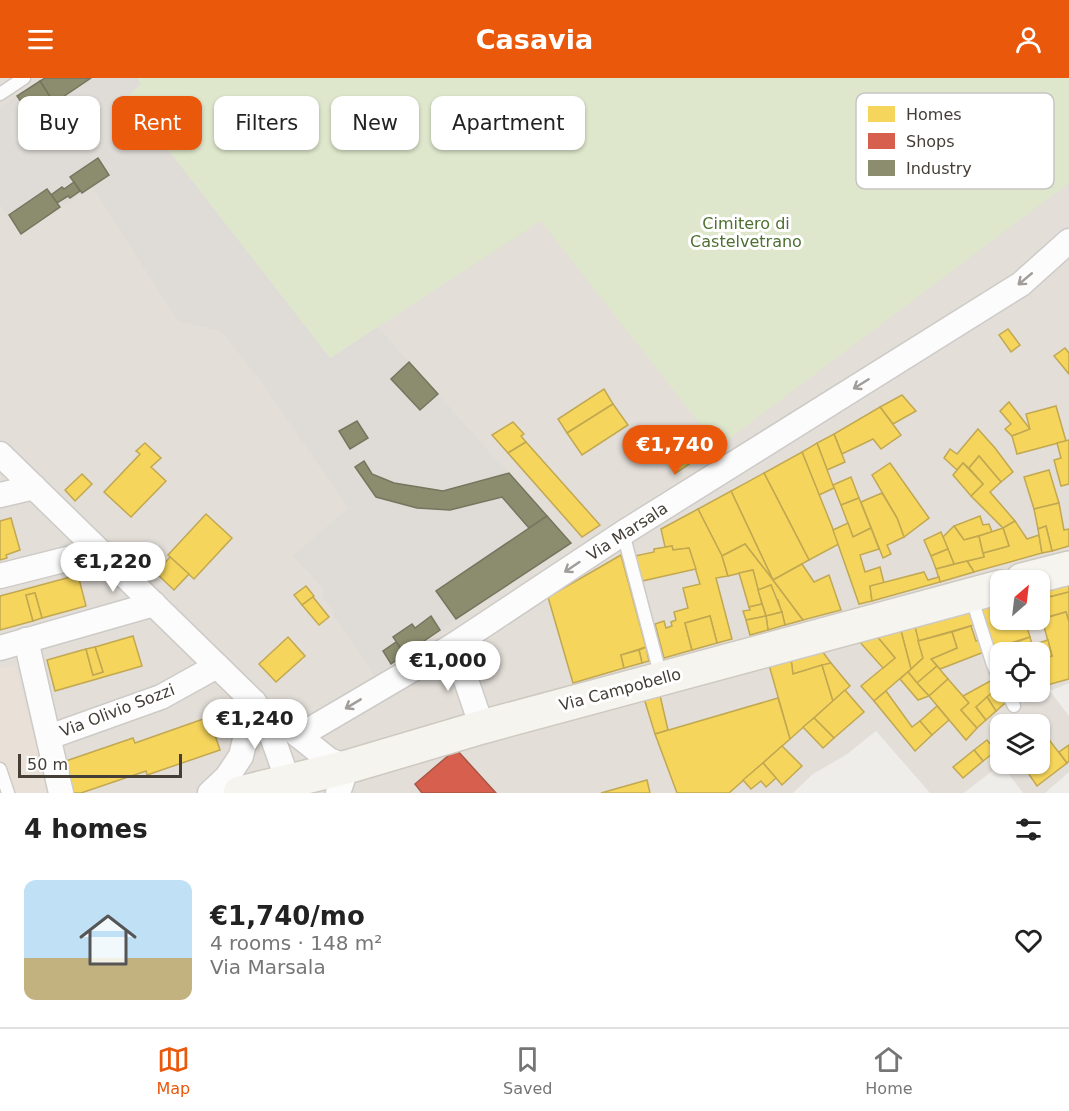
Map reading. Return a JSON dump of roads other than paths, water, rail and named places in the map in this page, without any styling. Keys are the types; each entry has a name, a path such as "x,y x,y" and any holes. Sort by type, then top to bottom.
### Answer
{"main road":[{"path":"1050,572 1069,567"},
{"name":"Via Campobello","path":"240,793 288,781 342,780 482,727 986,591"}],"street":[{"name":"Via Marsala","path":"299,736 454,645 623,533 1021,284 1069,241"},
{"path":"0,454 254,702 267,722 288,781"},
{"path":"0,495 34,487"},
{"path":"0,576 99,551"},
{"path":"0,648 154,604"},
{"name":"Via Olivio Sozzi","path":"26,640 61,793"},
{"path":"454,645 482,727"},
{"name":"Via Olivio Sozzi","path":"49,737 160,697 217,666"},
{"path":"254,702 329,760 342,780"},
{"path":"210,793 227,777 241,756 254,702"}],"lane":[{"path":"0,94 24,78"},
{"path":"623,533 661,678"},
{"path":"986,591 991,642"},
{"path":"1012,702 1014,706"},
{"path":"0,769 8,793"}],"park label":[{"name":"Cimitero di Castelvetrano","path":"746,232"}]}
